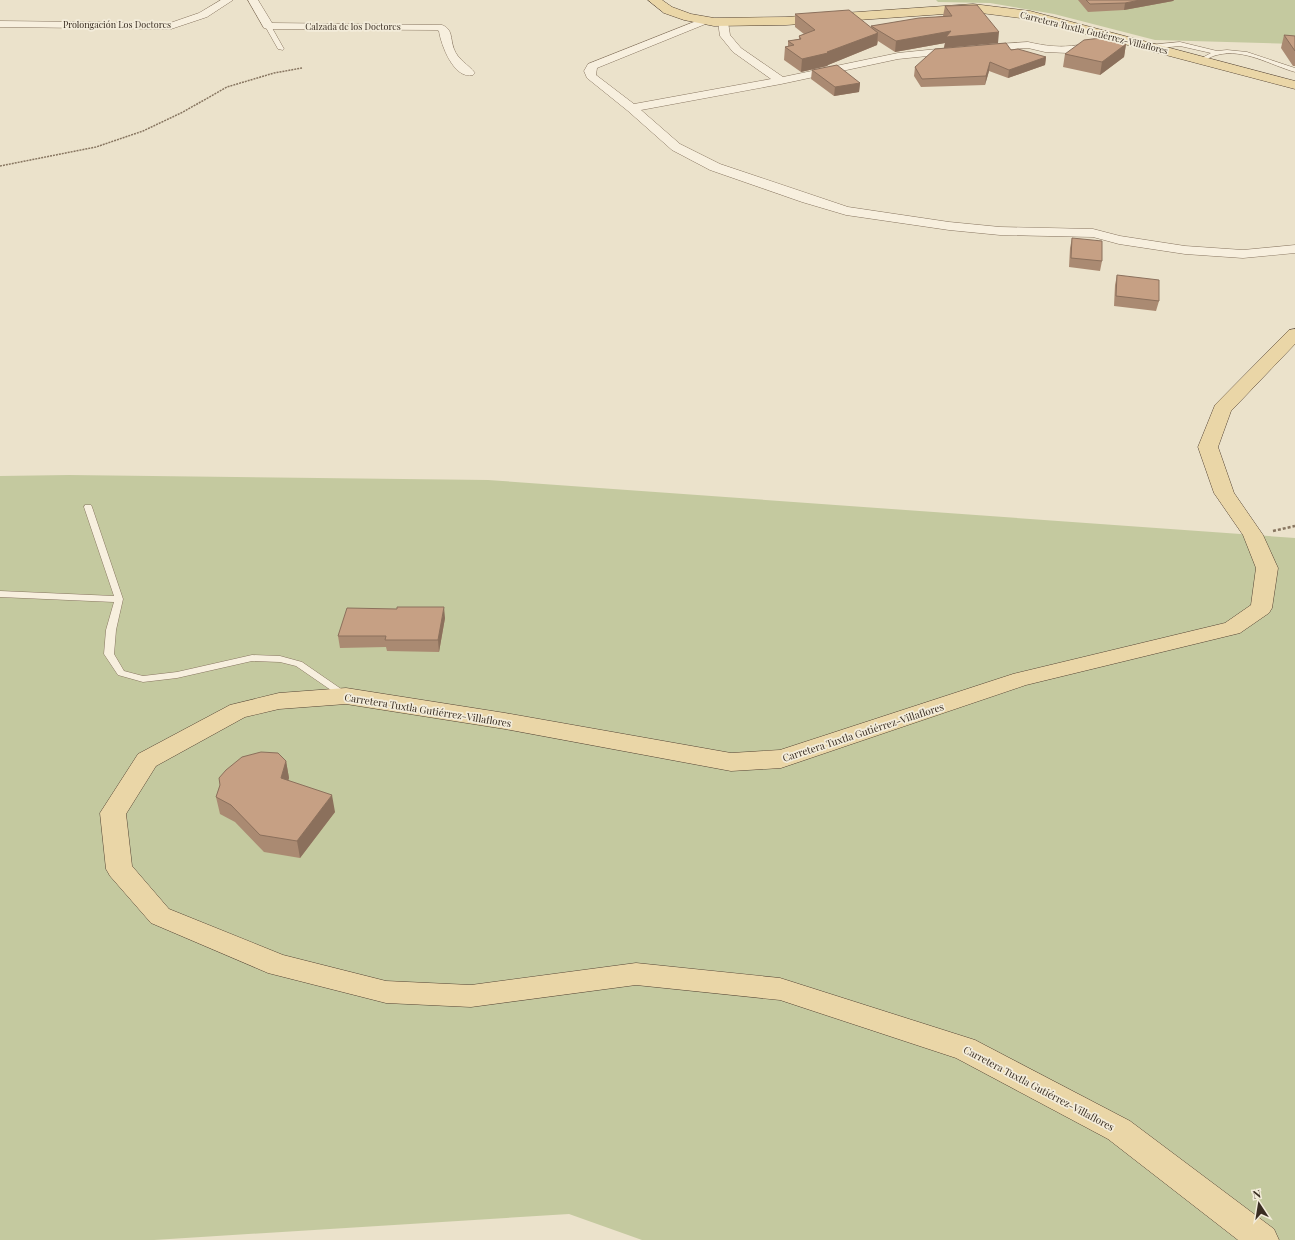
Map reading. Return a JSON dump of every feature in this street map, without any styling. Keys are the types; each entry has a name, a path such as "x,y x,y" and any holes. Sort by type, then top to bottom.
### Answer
{"main road":[{"name":"Carretera Tuxtla Gutiérrez-Villaflores","path":"654,0 668,10 704,21 723,22 786,21 948,8 973,8 1030,15 1295,85"},
{"name":"Carretera Tuxtla Gutiérrez-Villaflores","path":"1263,1240 1119,1130 965,1048 780,989 636,974 471,996 386,992 278,965 160,916 119,869 113,813 147,760 238,711 279,701 346,696 505,721 731,762 781,759 1021,680 1232,628 1261,608 1267,568 1253,535 1224,493 1208,447 1222,409 1295,334"}],"street":[{"name":"Prolongación Los Doctores","path":"0,20 168,20 198,14 214,0"},
{"name":"Prolongación Los Doctores","path":"0,24 171,26 228,0"},
{"path":"253,0 268,26"},
{"path":"704,21 592,66 590,71 591,76 632,108 676,147 715,167 846,211 949,226 1008,231 1093,233 1119,240 1185,250 1243,254 1295,249"},
{"path":"723,22 725,36 737,50 781,81"},
{"name":"Calzada de los Doctores","path":"268,26 438,27 444,29 449,53 456,62 469,73"},
{"path":"632,108 781,81 898,56 1028,45 1045,49 1068,50 1128,42"}],"lane":[{"path":"268,26 281,49"},
{"path":"1148,47 1180,44 1217,53 1238,52 1295,70"},
{"path":"1200,61 1217,53"},
{"path":"1278,81 1295,82"},
{"path":"88,507 118,599 111,630 109,654 121,673 143,679 177,675 252,658 280,659 299,664 346,696"},
{"path":"0,594 118,599"}],"path":[{"path":"0,166 103,145 143,131 183,112 227,87 274,72 302,68"}],"green space":[{"path":"936,0 1295,0 1295,44 1155,40 1054,14 990,3 938,2"},
{"path":"69,475 488,480 1295,538 1295,1240 642,1240 569,1214 154,1240 0,1240 0,476"}],"building":[{"path":"1086,0 1140,0 1125,3 1090,4"},
{"path":"977,5 999,32 946,37 951,31 896,41 871,26 919,18 952,16 945,6"},
{"path":"849,10 878,33 827,52 828,53 802,59 785,47 794,45 788,41 801,39 799,36 815,30 795,14"},
{"path":"1284,35 1295,36 1295,51"},
{"path":"1101,38 1126,44 1102,62 1065,54 1084,40"},
{"path":"1006,43 1011,50 1018,49 1046,57 1009,70 990,62 986,76 922,79 915,67 935,49"},
{"path":"837,65 860,83 835,87 812,70"},
{"path":"1072,238 1102,241 1102,261 1071,258"},
{"path":"1117,275 1159,280 1159,301 1116,296"},
{"path":"397,607 444,607 438,640 385,640 386,636 338,636 347,608 397,609"},
{"path":"261,752 278,753 286,761 281,778 332,795 297,841 260,835 231,805 216,797 220,785 219,778 226,770 242,757"}]}
